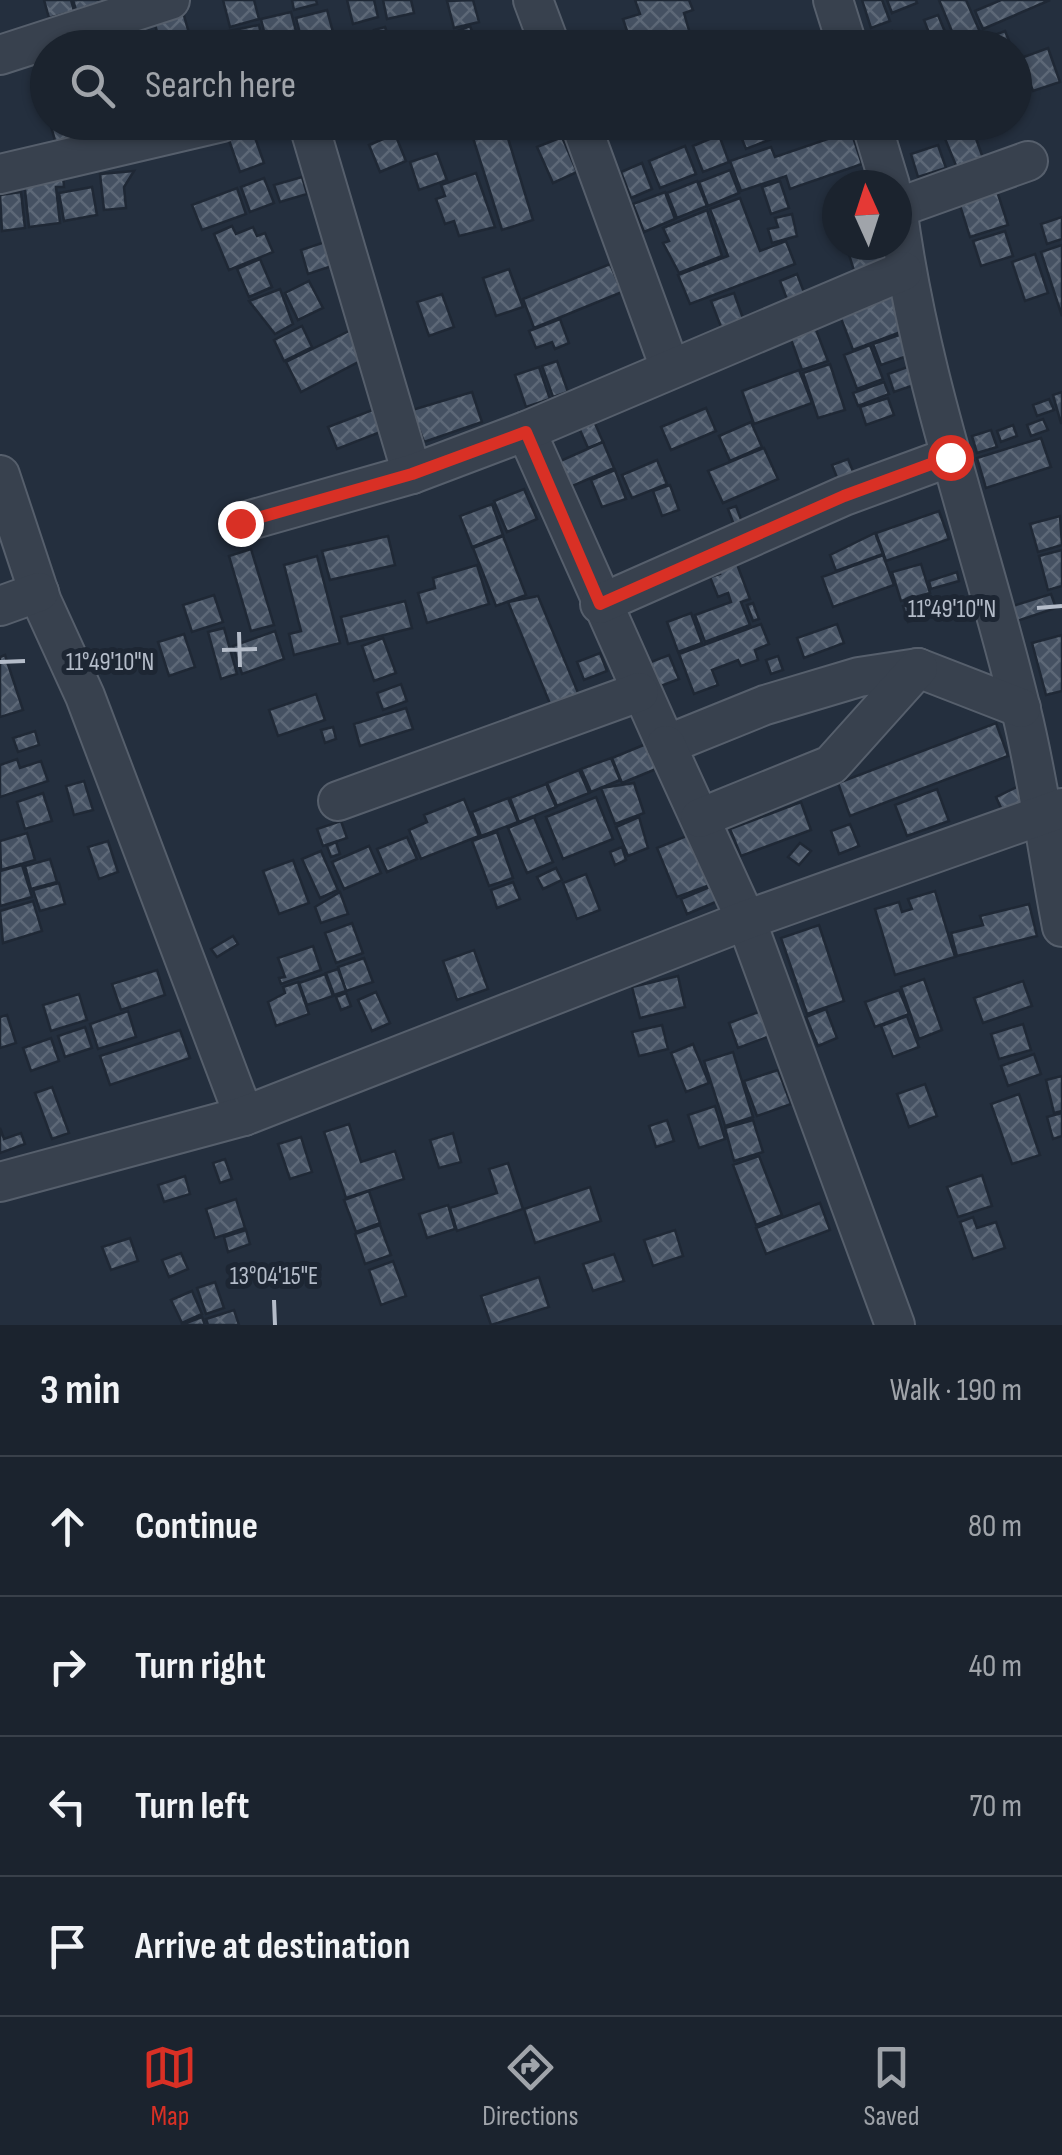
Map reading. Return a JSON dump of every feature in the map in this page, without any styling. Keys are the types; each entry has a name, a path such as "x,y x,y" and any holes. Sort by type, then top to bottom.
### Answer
{"street":[{"path":"77,30 170,0"},
{"path":"533,0 545,30"},
{"path":"833,0 842,30"},
{"path":"0,55 30,45"},
{"path":"0,174 145,140"},
{"path":"313,140 412,474"},
{"path":"587,140 670,368"},
{"path":"876,140 885,170"},
{"path":"912,202 1028,160"},
{"path":"902,260 950,457 1053,812 1062,927"},
{"path":"240,523 412,474 526,432 903,270"},
{"path":"526,432 638,692 746,920 895,1325"},
{"path":"600,604 844,496 950,457"},
{"path":"0,475 39,592 84,696 244,1116"},
{"path":"0,606 39,592"},
{"path":"666,745 765,705 859,678 918,668 1021,708"},
{"path":"700,818 831,765 918,668"},
{"path":"338,800 638,692"},
{"path":"0,1182 244,1116 746,920 1053,812"}],"building":[{"path":"44,0 71,0 74,11 49,18"},
{"path":"73,0 108,0 76,10"},
{"path":"223,0 254,0 259,19 230,27"},
{"path":"292,0 316,0 317,4 294,10"},
{"path":"347,0 374,0 378,17 353,24"},
{"path":"383,0 411,0 414,13 387,19"},
{"path":"473,0 479,22 454,28 447,1"},
{"path":"635,0 689,0 693,10 684,13 689,30 627,30 623,19 640,14"},
{"path":"862,0 882,0 890,21 871,28"},
{"path":"887,0 916,0 917,3 892,13"},
{"path":"939,0 966,0 979,30 951,30"},
{"path":"1001,0 1050,0 983,29 975,11"},
{"path":"327,10 332,30 299,30 296,18"},
{"path":"183,12 188,30 156,30 154,20"},
{"path":"291,12 296,30 264,30 261,19"},
{"path":"938,15 944,30 928,30 924,20"},
{"path":"259,25 260,30 234,30"},
{"path":"1048,48 1060,82 1033,91 1032,54"},
{"path":"55,140 71,140 73,148 58,152"},
{"path":"229,140 256,140 264,163 240,172"},
{"path":"397,140 406,161 380,172 369,145"},
{"path":"474,140 509,140 533,220 502,230"},
{"path":"563,140 577,172 553,183 537,147"},
{"path":"721,140 729,162 703,172 693,146"},
{"path":"742,140 769,140 746,149"},
{"path":"825,140 854,140 862,164 845,170 822,170 822,178 790,189 786,176 741,191 730,161 771,147 775,157"},
{"path":"946,140 976,140 983,158 957,168"},
{"path":"938,145 946,168 918,177 911,154"},
{"path":"685,146 696,174 660,188 649,161"},
{"path":"437,153 447,180 419,190 410,162"},
{"path":"642,163 652,189 631,198 621,172"},
{"path":"730,170 739,193 708,206 699,182"},
{"path":"134,171 124,187 126,208 104,210 100,174"},
{"path":"476,173 495,227 459,236 454,221 445,224 436,199 445,196 441,185"},
{"path":"63,176 64,187 56,187 60,223 29,227 24,181"},
{"path":"302,177 307,194 280,202 274,185"},
{"path":"264,178 274,203 250,212 241,187"},
{"path":"697,181 707,206 677,218 667,193"},
{"path":"780,181 789,208 771,214 762,187"},
{"path":"92,187 97,215 64,221 59,193"},
{"path":"237,188 246,214 202,230 192,205"},
{"path":"997,191 1008,225 970,237 959,202"},
{"path":"21,192 25,228 2,231 0,195"},
{"path":"665,192 675,219 644,232 633,204"},
{"path":"740,198 760,251 786,241 795,264 690,304 678,275 728,256 710,209"},
{"path":"707,210 722,256 679,273 663,243 669,241 663,228"},
{"path":"792,214 797,236 772,243 768,229 778,227 775,218"},
{"path":"1062,217 1062,239 1047,244 1041,224"},
{"path":"232,226 236,234 253,227 257,236 265,233 273,252 229,270 214,234"},
{"path":"1005,231 1013,256 981,266 973,241"},
{"path":"325,242 332,266 308,274 301,250"},
{"path":"1062,245 1062,316 1041,252"},
{"path":"1035,254 1048,293 1025,301 1012,262"},
{"path":"260,259 272,287 249,297 237,269"},
{"path":"851,260 885,260 887,267 856,277"},
{"path":"610,264 622,292 534,328 523,299"},
{"path":"509,269 523,307 496,316 483,278"},
{"path":"797,274 807,300 790,307 780,281"},
{"path":"309,281 323,308 298,320 285,293"},
{"path":"280,289 293,324 275,334 249,301"},
{"path":"734,293 745,324 723,332 711,301"},
{"path":"893,293 906,330 853,350 839,313"},
{"path":"442,294 454,327 429,336 417,302"},
{"path":"560,319 569,343 555,349 552,342 536,348 529,331"},
{"path":"813,322 828,361 802,370 788,331"},
{"path":"302,326 312,347 284,361 274,340"},
{"path":"351,330 360,361 301,392 286,362"},
{"path":"902,334 910,355 881,365 873,344"},
{"path":"870,345 883,379 857,389 844,355"},
{"path":"557,361 568,392 553,397 542,366"},
{"path":"830,364 845,410 818,418 803,373"},
{"path":"913,365 920,383 894,392 888,374"},
{"path":"539,367 550,399 526,407 515,375"},
{"path":"799,370 812,403 754,424 742,391"},
{"path":"884,382 889,394 858,406 853,393"},
{"path":"472,392 482,422 424,442 412,410"},
{"path":"1062,392 1062,423 1061,423 1053,395"},
{"path":"888,398 894,415 866,425 860,407"},
{"path":"1049,399 1054,410 1037,416 1033,405"},
{"path":"706,408 716,431 671,450 661,427"},
{"path":"375,409 383,431 337,449 328,427"},
{"path":"591,414 603,442 588,448 576,421"},
{"path":"1043,419 1048,430 1031,436 1027,425"},
{"path":"751,422 762,447 730,461 719,436"},
{"path":"1013,425 1017,436 1001,442 997,431"},
{"path":"991,430 997,447 977,453 972,436"},
{"path":"1041,438 1051,467 986,488 977,458"},
{"path":"603,442 614,468 570,487 558,462"},
{"path":"764,448 778,479 723,503 708,471"},
{"path":"848,459 856,479 840,485 832,465"},
{"path":"657,460 667,484 632,498 622,475"},
{"path":"615,470 626,499 602,507 591,480"},
{"path":"670,485 679,510 662,516 653,491"},
{"path":"524,489 537,519 507,532 494,501"},
{"path":"492,504 503,535 472,547 460,516"},
{"path":"736,506 742,522 734,525 728,509"},
{"path":"939,511 949,539 886,561 876,533"},
{"path":"1060,516 1062,545 1038,552 1030,524"},
{"path":"875,533 883,554 836,571 830,555"},
{"path":"388,536 395,565 330,580 322,551"},
{"path":"503,536 526,595 496,606 473,548"},
{"path":"251,549 274,625 251,631 229,556"},
{"path":"1062,550 1062,586 1048,590 1039,556"},
{"path":"883,555 894,585 833,607 822,577"},
{"path":"317,556 340,643 294,655 289,634 301,631 284,565"},
{"path":"734,556 750,599 741,602 750,625 705,642 695,615 731,602 728,593 718,597 710,577 720,574 716,563"},
{"path":"921,564 930,593 901,601 892,572"},
{"path":"477,565 489,604 427,623 418,593 435,588 433,578"},
{"path":"957,572 959,581 931,589 929,581"},
{"path":"1051,594 1056,608 1017,621 1013,606"},
{"path":"214,595 223,622 192,632 183,605"},
{"path":"538,596 581,700 553,711 508,602"},
{"path":"405,601 412,628 348,644 341,617"},
{"path":"920,601 925,617 908,622 903,606"},
{"path":"753,603 759,619 753,621 747,605"},
{"path":"691,613 702,643 678,652 667,622"},
{"path":"761,624 769,644 755,650 758,660 741,666 738,660 712,670 718,685 694,694 679,654"},
{"path":"837,624 844,643 804,658 797,638"},
{"path":"224,628 237,674 221,679 208,632"},
{"path":"275,631 284,659 242,674 233,646"},
{"path":"184,634 195,667 169,676 158,642"},
{"path":"1062,635 1062,691 1046,695 1032,643"},
{"path":"383,638 396,673 374,681 362,646"},
{"path":"600,653 607,671 584,680 577,662"},
{"path":"5,655 23,710 0,717 0,657"},
{"path":"669,655 679,679 653,689 643,665"},
{"path":"778,656 783,670 771,674 766,660"},
{"path":"401,684 407,701 383,710 377,693"},
{"path":"316,694 325,720 278,736 269,710"},
{"path":"406,708 413,729 360,746 354,724"},
{"path":"996,723 1008,756 850,816 838,783"},
{"path":"333,727 336,739 325,743 321,730"},
{"path":"35,731 39,745 18,752 13,738"},
{"path":"646,744 656,769 622,783 612,758"},
{"path":"611,758 620,780 591,792 581,769"},
{"path":"17,759 20,768 41,761 48,781 0,797 0,765"},
{"path":"579,770 589,793 557,806 547,783"},
{"path":"84,781 93,810 74,815 66,786"},
{"path":"634,783 644,813 615,824 601,788"},
{"path":"546,784 556,807 519,822 510,798"},
{"path":"1019,786 1029,809 1006,819 996,797"},
{"path":"937,789 949,821 907,836 895,805"},
{"path":"43,793 52,821 25,829 17,802"},
{"path":"596,797 613,839 563,859 546,817"},
{"path":"508,798 518,822 481,836 472,812"},
{"path":"464,799 479,836 421,859 409,830 427,822 424,815"},
{"path":"801,802 811,830 741,856 730,829"},
{"path":"534,817 553,862 527,873 508,828"},
{"path":"639,817 648,848 628,856 616,827"},
{"path":"341,821 347,838 323,846 317,829"},
{"path":"850,824 859,846 839,854 831,831"},
{"path":"497,832 513,878 489,886 472,841"},
{"path":"27,833 35,860 1,870 0,841"},
{"path":"689,835 710,885 677,897 657,848"},
{"path":"407,837 417,859 387,872 377,849"},
{"path":"108,841 118,872 99,879 88,847"},
{"path":"336,842 340,854 331,857 327,846"},
{"path":"800,843 811,851 799,865 788,857"},
{"path":"369,846 381,873 344,889 332,862"},
{"path":"622,847 626,860 615,865 610,852"},
{"path":"321,851 338,890 320,898 302,859"},
{"path":"50,859 57,882 31,889 25,866"},
{"path":"293,860 309,903 279,914 263,871"},
{"path":"22,865 32,897 0,906 0,871"},
{"path":"556,868 562,880 543,889 537,877"},
{"path":"586,874 600,910 577,919 563,883"},
{"path":"513,882 520,899 497,908 491,890"},
{"path":"59,883 65,904 40,911 33,890"},
{"path":"712,886 718,901 687,914 681,899"},
{"path":"935,891 955,957 895,975 875,909 899,902 902,912 912,909 908,899"},
{"path":"340,892 348,914 321,923 315,907"},
{"path":"33,901 42,931 3,943 0,911"},
{"path":"1029,904 1037,936 957,956 951,933 983,925 980,916"},
{"path":"352,923 363,953 336,963 325,933"},
{"path":"819,925 844,1001 807,1014 781,938"},
{"path":"233,936 238,944 217,957 211,949"},
{"path":"313,946 321,970 281,984 279,978 285,977 278,958"},
{"path":"474,950 488,989 457,1000 443,961"},
{"path":"364,958 373,982 346,991 338,967"},
{"path":"338,969 346,991 334,995 326,973"},
{"path":"157,970 165,995 121,1010 112,984"},
{"path":"325,974 333,996 307,1005 299,983"},
{"path":"678,976 685,1007 640,1018 632,987"},
{"path":"924,979 942,1030 919,1039 901,987"},
{"path":"1023,981 1032,1006 983,1023 974,998"},
{"path":"298,982 309,1014 276,1026 268,1002 285,993 283,987"},
{"path":"899,990 909,1014 875,1027 865,1002"},
{"path":"376,992 390,1023 372,1031 358,1000"},
{"path":"346,993 351,1006 341,1010 336,997"},
{"path":"79,994 87,1020 51,1031 43,1005"},
{"path":"826,1009 837,1038 818,1046 806,1017"},
{"path":"128,1011 136,1037 98,1049 90,1024"},
{"path":"761,1011 770,1036 738,1048 729,1023"},
{"path":"7,1015 16,1043 0,1048 0,1017"},
{"path":"907,1016 919,1047 893,1057 881,1026"},
{"path":"1023,1024 1031,1050 999,1059 991,1034"},
{"path":"662,1025 668,1049 639,1056 632,1032"},
{"path":"85,1027 92,1048 65,1057 58,1036"},
{"path":"180,1030 190,1058 110,1085 100,1056"},
{"path":"51,1038 59,1061 31,1071 23,1048"},
{"path":"693,1044 709,1083 686,1092 671,1053"},
{"path":"733,1052 753,1117 725,1126 704,1061"},
{"path":"1034,1054 1041,1074 1008,1086 1001,1066"},
{"path":"778,1070 791,1104 757,1116 744,1081"},
{"path":"1062,1076 1062,1111 1054,1113 1046,1080"},
{"path":"925,1084 937,1116 909,1127 897,1094"},
{"path":"52,1087 69,1133 52,1139 35,1093"},
{"path":"1019,1094 1040,1155 1012,1164 991,1104"},
{"path":"715,1106 725,1139 699,1148 688,1115"},
{"path":"1062,1113 1062,1136 1053,1139 1047,1117"},
{"path":"667,1120 674,1141 656,1147 649,1126"},
{"path":"753,1120 763,1152 734,1161 725,1128"},
{"path":"349,1124 361,1162 395,1151 404,1179 346,1198 324,1132"},
{"path":"0,1128 4,1139 21,1133 25,1144 0,1153"},
{"path":"453,1133 461,1162 439,1168 430,1140"},
{"path":"301,1137 312,1172 290,1179 278,1144"},
{"path":"759,1156 782,1215 756,1225 733,1165"},
{"path":"225,1159 232,1179 220,1183 213,1163"},
{"path":"508,1163 523,1209 457,1231 450,1208 497,1193 489,1169"},
{"path":"982,1175 992,1206 958,1217 947,1187"},
{"path":"185,1176 190,1194 164,1202 158,1185"},
{"path":"590,1187 601,1221 535,1243 524,1209"},
{"path":"369,1191 380,1223 356,1232 344,1200"},
{"path":"236,1199 245,1228 215,1238 206,1209"},
{"path":"820,1203 830,1230 766,1254 756,1228"},
{"path":"448,1205 455,1229 427,1238 419,1214"},
{"path":"973,1217 977,1228 996,1222 1005,1248 973,1259 960,1222"},
{"path":"380,1225 391,1255 365,1264 355,1234"},
{"path":"246,1230 250,1244 228,1252 224,1237"},
{"path":"675,1230 683,1256 653,1266 644,1240"},
{"path":"130,1238 138,1261 111,1270 102,1247"},
{"path":"181,1253 188,1269 169,1277 162,1260"},
{"path":"614,1254 624,1281 593,1291 583,1264"},
{"path":"393,1261 406,1296 381,1305 369,1270"},
{"path":"539,1277 549,1307 491,1325 481,1296"},
{"path":"215,1282 224,1308 206,1314 197,1288"},
{"path":"192,1291 202,1314 182,1323 171,1300"},
{"path":"234,1310 239,1325 208,1325 206,1319"},
{"path":"202,1317 205,1325 181,1325"}],"route":[{"path":"240,523 412,474 526,432 600,604 844,496 950,457"}]}
